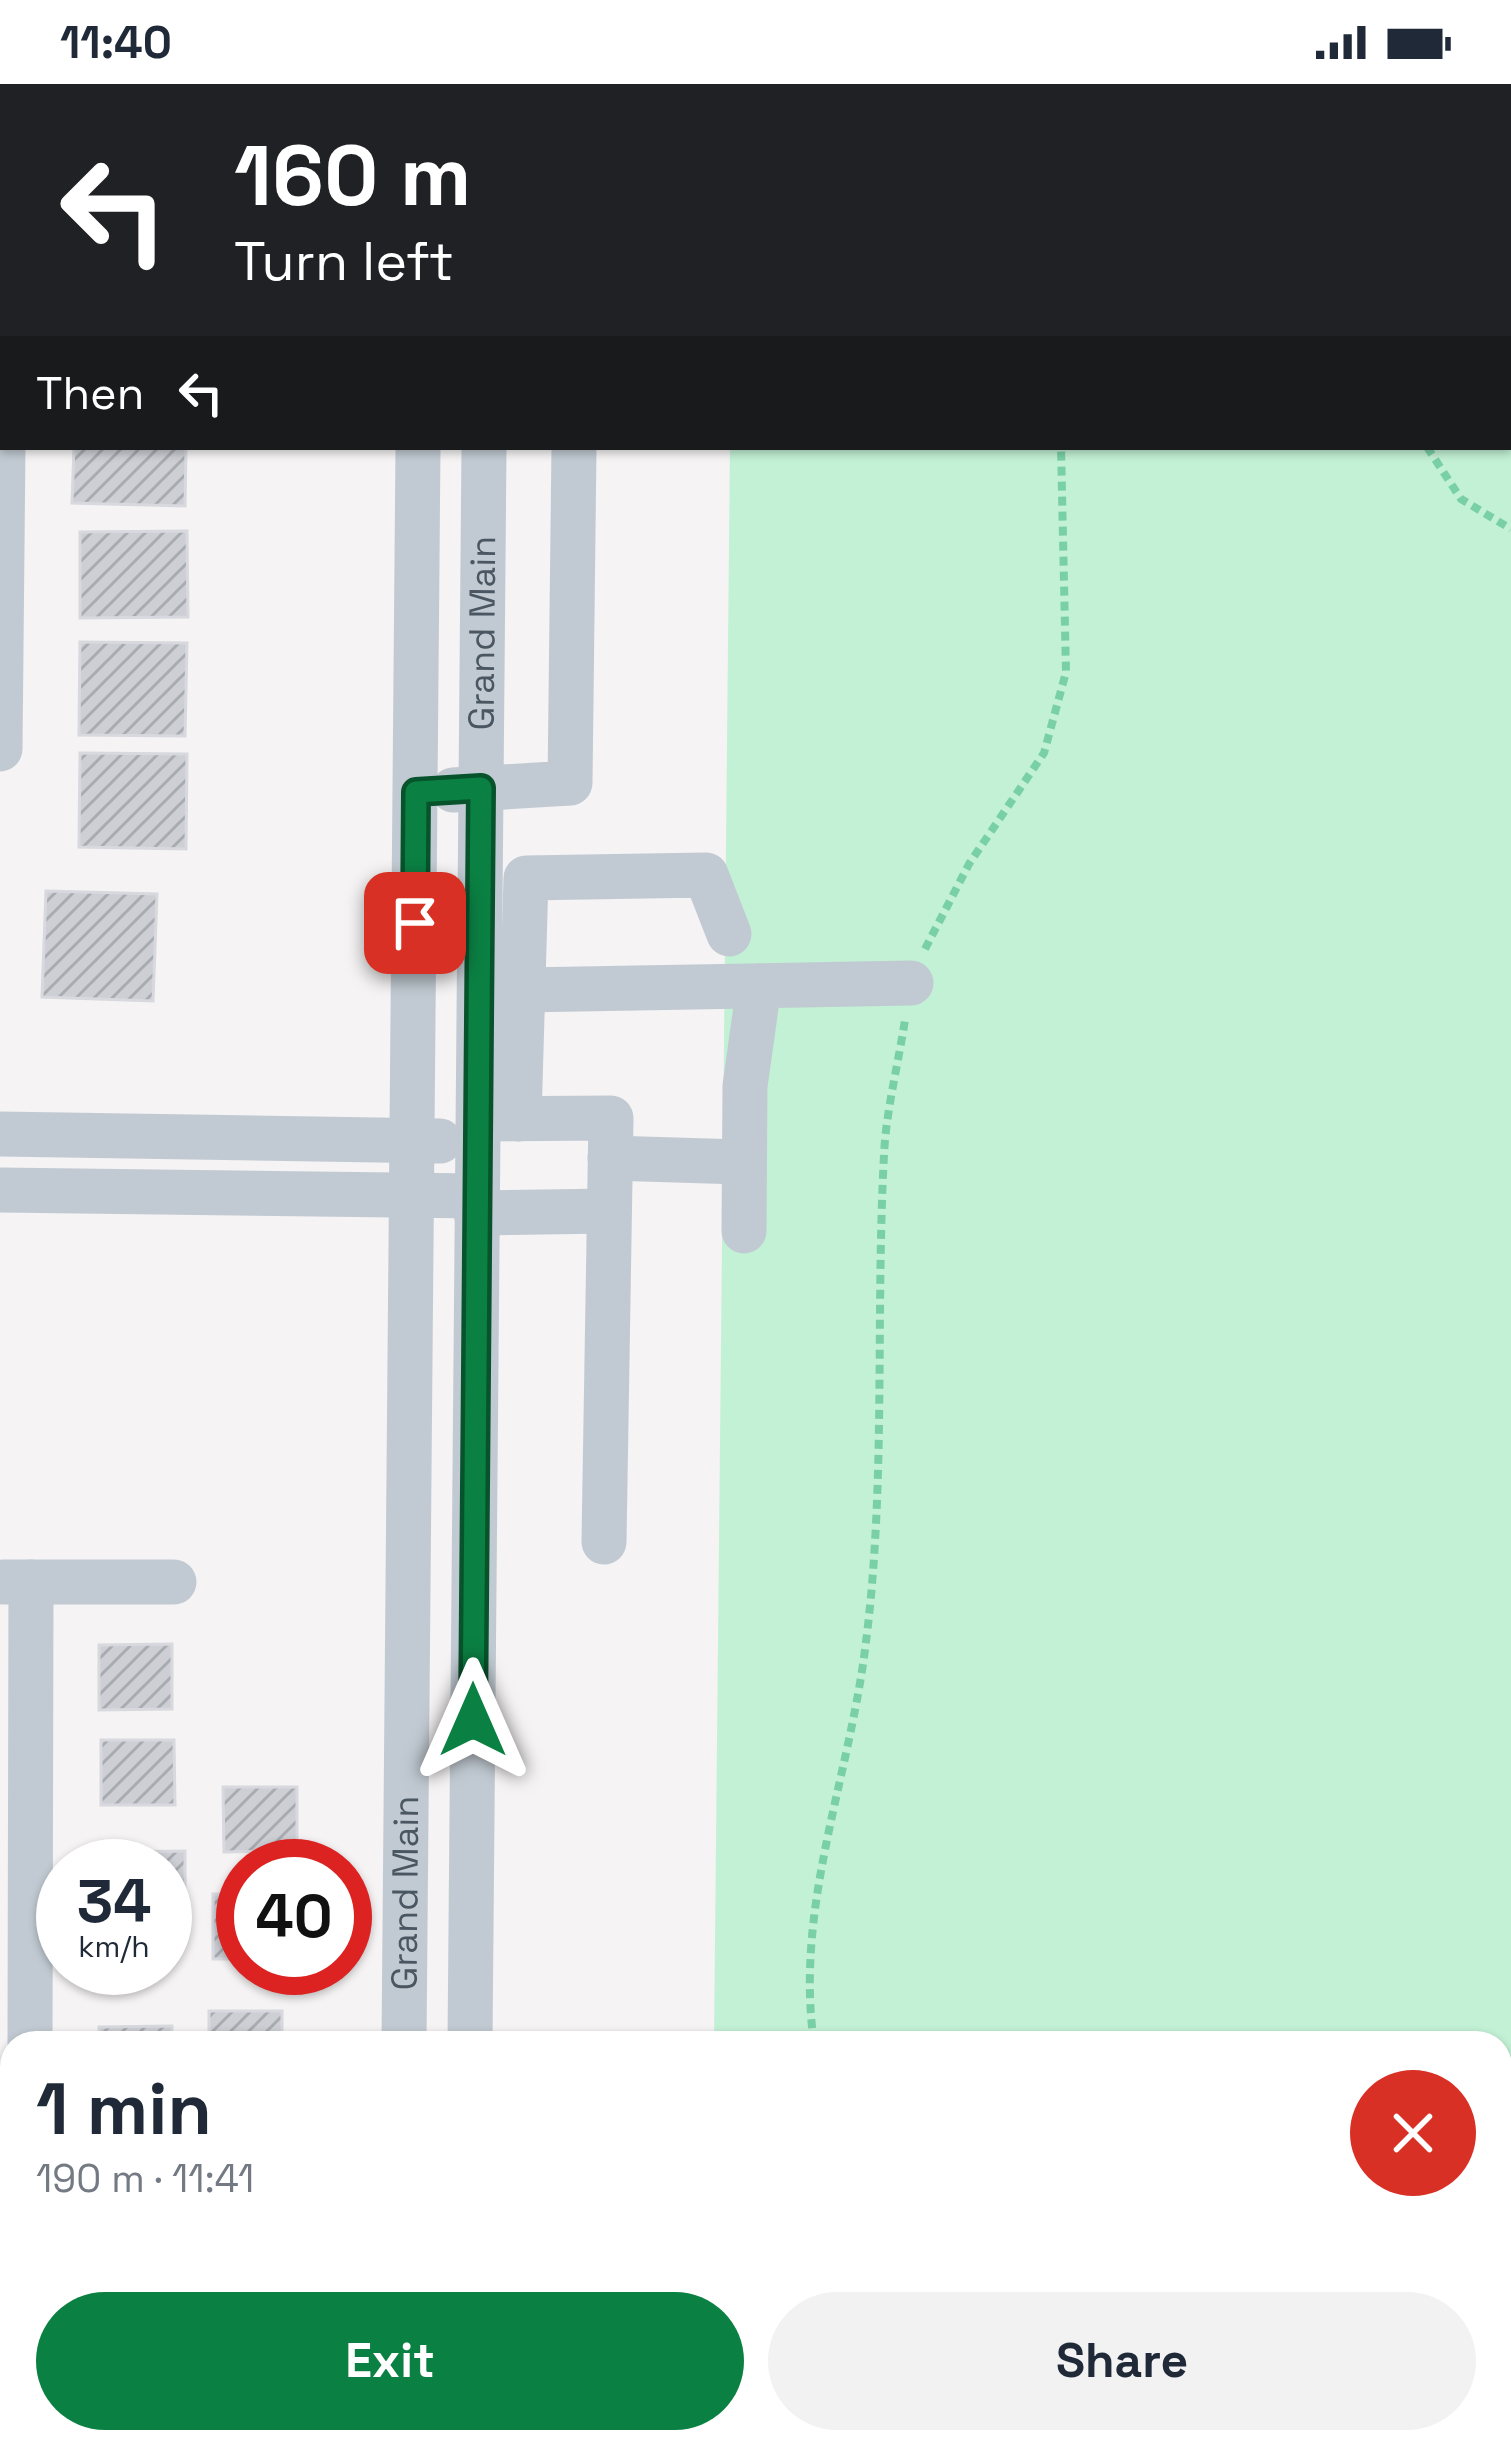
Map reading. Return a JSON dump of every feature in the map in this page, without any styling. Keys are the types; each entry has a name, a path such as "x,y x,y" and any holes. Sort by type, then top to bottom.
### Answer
{"street":[{"path":"0,748 3,450"},
{"name":"Grand Main","path":"404,2031 418,450"},
{"name":"Grand Main","path":"470,2031 477,1205 493,1126 481,788 484,450"},
{"path":"416,792 570,783 574,450"},
{"path":"493,1126 523,990 526,878 706,875 729,934"},
{"path":"523,990 910,983"},
{"path":"744,1231 741,1162 759,986"},
{"path":"0,1134 413,1140 493,1126 611,1118 604,1542"},
{"path":"203,1192 204,1137"},
{"path":"610,1158 741,1162"},
{"path":"0,1190 412,1195 477,1205 609,1210"},
{"path":"30,2031 16,1582 174,1582"}],"path":[{"path":"812,2031 807,1993 810,1917 864,1655 883,1359 884,1152 910,983 969,863 1044,753 1066,673 1061,450"},
{"path":"1429,450 1461,499 1511,529"}],"green space":[{"path":"730,450 1511,450 1511,2031 714,2031"}],"building":[{"path":"74,450 186,450 185,506 72,503"},
{"path":"187,531 188,617 80,618 80,532"},
{"path":"80,642 187,643 185,736 79,735"},
{"path":"80,753 187,754 186,849 79,847"},
{"path":"46,891 157,894 153,1001 42,997"},
{"path":"172,1644 172,1709 99,1710 99,1645"},
{"path":"101,1740 174,1740 175,1805 101,1805"},
{"path":"223,1787 297,1787 297,1839 224,1839"},
{"path":"213,1894 216,1894 216,1959"},
{"path":"209,2011 282,2011 282,2031 209,2031"},
{"path":"172,2026 172,2031 99,2031 99,2027"}],"route":[{"path":"415,923 416,792 481,788 473,1720"}]}
